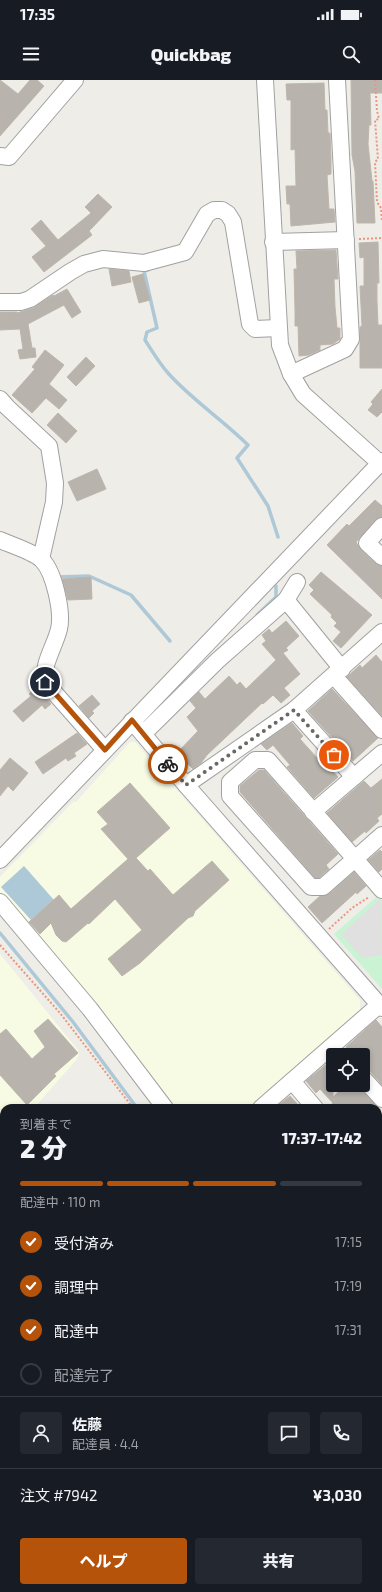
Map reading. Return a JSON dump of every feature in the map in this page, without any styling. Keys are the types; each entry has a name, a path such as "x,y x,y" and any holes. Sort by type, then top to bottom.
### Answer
{"street":[{"path":"0,156 9,157 75,80"},
{"path":"143,734 217,661 241,627 381,463 303,394 290,374 280,345 265,80"},
{"path":"290,374 345,349 351,339 338,80"},
{"path":"0,302 21,302 30,299 84,264 103,259 144,264 185,252 207,214 214,210 222,210 228,214 232,222 250,324 255,330 278,328"},
{"path":"273,242 346,240"},
{"path":"0,398 7,407 48,446 55,489 54,502 41,559"},
{"path":"382,526 367,543 382,557"},
{"path":"0,540 41,559 48,570 57,595 61,617 59,629 46,666 45,682 105,750"},
{"path":"0,860 132,720 241,627 286,600 297,582"},
{"path":"286,600 338,673 382,730"},
{"path":"186,785 294,710 338,673 378,643"},
{"path":"294,710 354,777"},
{"path":"132,720 186,785 381,1006 340,1048"},
{"path":"313,812 382,752"},
{"path":"381,889 355,859 313,812 268,760 255,760 230,782 230,796 311,887 323,887 355,859 382,835"},
{"path":"0,902 90,1009 162,1104"},
{"path":"266,1104 292,1081 326,1058"},
{"path":"292,1081 312,1104"},
{"path":"370,1086 382,1099"}],"path":[{"path":"375,80 379,119 375,120 378,158 375,162 378,202 381,208 382,221"},
{"path":"346,240 382,238"},
{"path":"325,932 352,908 381,889"},
{"path":"0,945 60,1013 130,1104"}],"shaded area":[{"path":"130,742 135,742 360,1000 360,1011 253,1104 170,1104 0,897 0,877 74,801 76,802"},
{"path":"381,898 382,955 362,958 341,934"},
{"path":"0,954 78,1050 79,1054 77,1059 38,1104 0,1104"}],"green space":[{"path":"380,894 382,897 382,989 334,934"}],"water":[{"path":"24,866 54,900 31,920 1,887"}],"building":[{"path":"0,80 18,94 30,80 37,80 44,86 0,136"},
{"path":"351,80 382,80 382,93 370,93 371,125 369,125 368,144 373,181 375,223 357,223 355,171 352,155"},
{"path":"324,83 325,110 327,110 328,133 330,133 331,158 331,174 327,175 329,209 334,209 335,222 291,226 290,204 287,204 286,186 296,186 295,149 291,150 291,100 287,100 286,84"},
{"path":"98,194 112,207 89,231 92,235 44,272 32,257 46,246 31,229 41,220 58,240 91,213 85,207"},
{"path":"378,242 379,283 377,283 377,301 378,325 382,325 382,368 360,368 360,327 362,326 360,286 364,286 364,257 360,258 359,243"},
{"path":"336,250 338,279 334,279 335,307 337,328 340,328 340,339 333,344 320,345 320,350 309,355 299,356 298,326 295,326 294,269 297,269 296,251"},
{"path":"109,269 129,271 131,282 112,286"},
{"path":"143,274 150,300 139,303 132,277"},
{"path":"67,289 81,312 72,318 64,305 28,324 32,348 35,348 36,357 20,359 18,350 23,349 20,329 0,330 0,312 17,313 33,308 53,295 54,296"},
{"path":"45,350 64,365 49,384 67,400 59,409 46,398 32,413 12,395 35,369 32,367"},
{"path":"86,357 95,366 76,386 67,377"},
{"path":"382,389 382,412 377,417 368,410 373,404 371,402"},
{"path":"58,413 77,431 66,443 47,425"},
{"path":"97,469 106,489 77,501 68,482"},
{"path":"375,500 382,506 382,517 375,520 356,542 361,550 376,564 382,566 382,599 327,545 347,524 349,526"},
{"path":"321,572 372,615 341,648 333,641 341,632 334,626 337,623 331,617 332,615 310,594 314,590 309,585"},
{"path":"91,577 92,599 68,600 62,579"},
{"path":"286,621 299,636 286,648 288,650 283,653 300,674 284,688 290,695 281,703 273,695 263,704 262,703 193,769 177,753 198,731 187,717 196,708 190,701 199,692 205,699 229,676 237,685 240,682 246,689 276,660 262,644 266,641 262,635 269,629 272,633"},
{"path":"376,655 382,662 382,716 347,677 360,665 362,668"},
{"path":"37,687 51,704 45,709 42,705 23,722 13,711 31,696 29,694"},
{"path":"332,689 378,738 353,761 308,711"},
{"path":"92,695 100,704 92,711 94,713 89,718 79,706"},
{"path":"292,723 303,736 300,739 317,758 323,763 324,761 338,777 314,798 287,767 290,765 273,745 267,750 261,744"},
{"path":"77,733 87,744 74,753 76,756 68,761 66,758 43,774 35,762"},
{"path":"10,758 28,773 13,791 8,786 0,796 0,770"},
{"path":"259,770 264,770 338,854 326,865 329,869 319,878 315,878 240,792 240,786"},
{"path":"382,779 382,814 377,818 379,821 366,833 365,831 352,842 327,813 364,781 371,788"},
{"path":"130,783 170,828 136,858 148,871 150,869 173,895 212,861 229,880 195,911 193,916 188,918 140,963 122,976 108,959 142,930 115,899 89,924 88,923 66,942 62,941 56,935 51,923 40,934 29,922 59,895 71,909 128,859 101,829 108,824 97,812"},
{"path":"380,850 382,852 382,869 379,872 368,860"},
{"path":"354,872 366,886 357,894 356,892 322,923 308,907 320,896 329,894"},
{"path":"48,1019 78,1053 54,1074 56,1076 28,1104 26,1104 0,1075 0,1034 6,1029 32,1059 45,1047 34,1031"},
{"path":"376,1020 382,1027 382,1085 370,1071 370,1048 346,1047"},
{"path":"326,1065 326,1092 333,1092 333,1097 338,1092 364,1092 375,1104 332,1104 333,1103 320,1089 316,1093 306,1081"},
{"path":"290,1096 297,1104 280,1104"}],"waterway":[{"path":"148,270 144,271 157,328 147,332 145,340 156,357 177,383 248,445 237,458 268,506 278,537"},
{"path":"57,577 89,576 131,595 170,641"},
{"path":"257,615 276,597 276,586"},
{"path":"0,933 73,1022 134,1104"}],"way so far":[{"path":"168,764 186,785 294,710 334,755"}],"route":[{"path":"45,682 51,691 105,750 132,720 168,764"}]}
